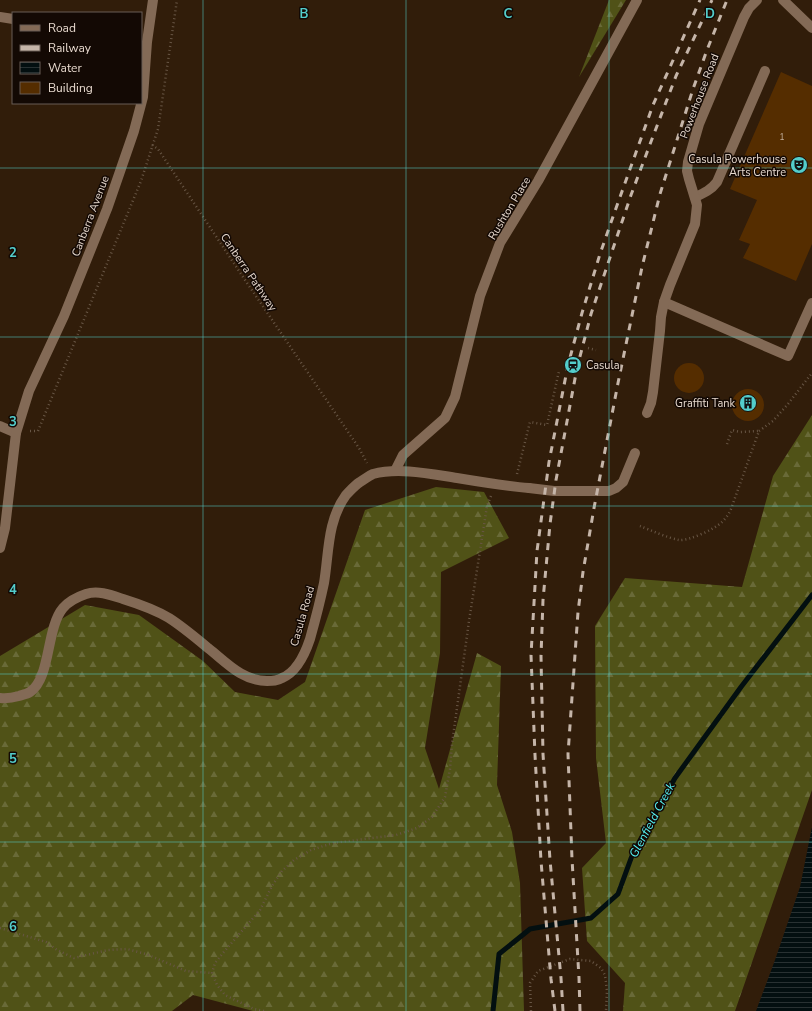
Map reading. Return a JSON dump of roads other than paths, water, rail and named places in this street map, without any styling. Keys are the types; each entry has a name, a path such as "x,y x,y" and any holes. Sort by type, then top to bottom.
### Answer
{"street":[{"name":"Canberra Avenue","path":"142,104 144,97 144,41 153,0"},
{"name":"Rushton Place","path":"395,471 403,455 445,418 455,397 480,296 500,243 538,182 638,0"},
{"name":"Powerhouse Road","path":"647,413 653,392 664,302 696,224 697,205 687,171 688,162 699,124 744,17 749,8 757,0"},
{"path":"783,0 812,28"},
{"path":"0,18 12,20"},
{"path":"695,197 713,188 765,71"},
{"name":"Canberra Avenue","path":"16,432 29,391 64,316 107,209 142,104"},
{"path":"664,302 788,356 812,303"},
{"path":"0,426 16,432 5,528 0,548"},
{"name":"Casula Road","path":"0,698 12,698 29,693 36,686 45,665 56,621 63,608 73,600 87,594 97,592 144,606 169,618 192,635 233,670 247,678 262,681 276,681 290,673 302,660 311,634 324,582 328,545 334,517 344,499 354,486 372,475 395,471 416,472 554,491 608,491 616,488 623,482 635,453"}],"water":[{"path":"812,827 812,1011 756,1011 800,887"}],"waterway":[{"name":"Glenfield Creek","path":"493,1011 499,954 530,929 591,918 618,894 633,853 675,778 741,687 812,595"}],"railway":[{"path":"555,1011 541,861 531,655 537,551 549,462 568,365 600,254 653,105 700,0"},
{"path":"563,1011 550,860 543,754 541,656 543,600 550,524 556,480 577,368 591,314 631,195 676,76 712,0"},
{"path":"580,1011 568,754 578,612 583,572 618,383 642,267 660,194 693,89 727,0"}],"place":[{"name":"Casula Powerhouse Arts Centre","path":"799,165"},
{"name":"Casula","path":"573,365"},
{"name":"Graffiti Tank","path":"748,403"}]}
